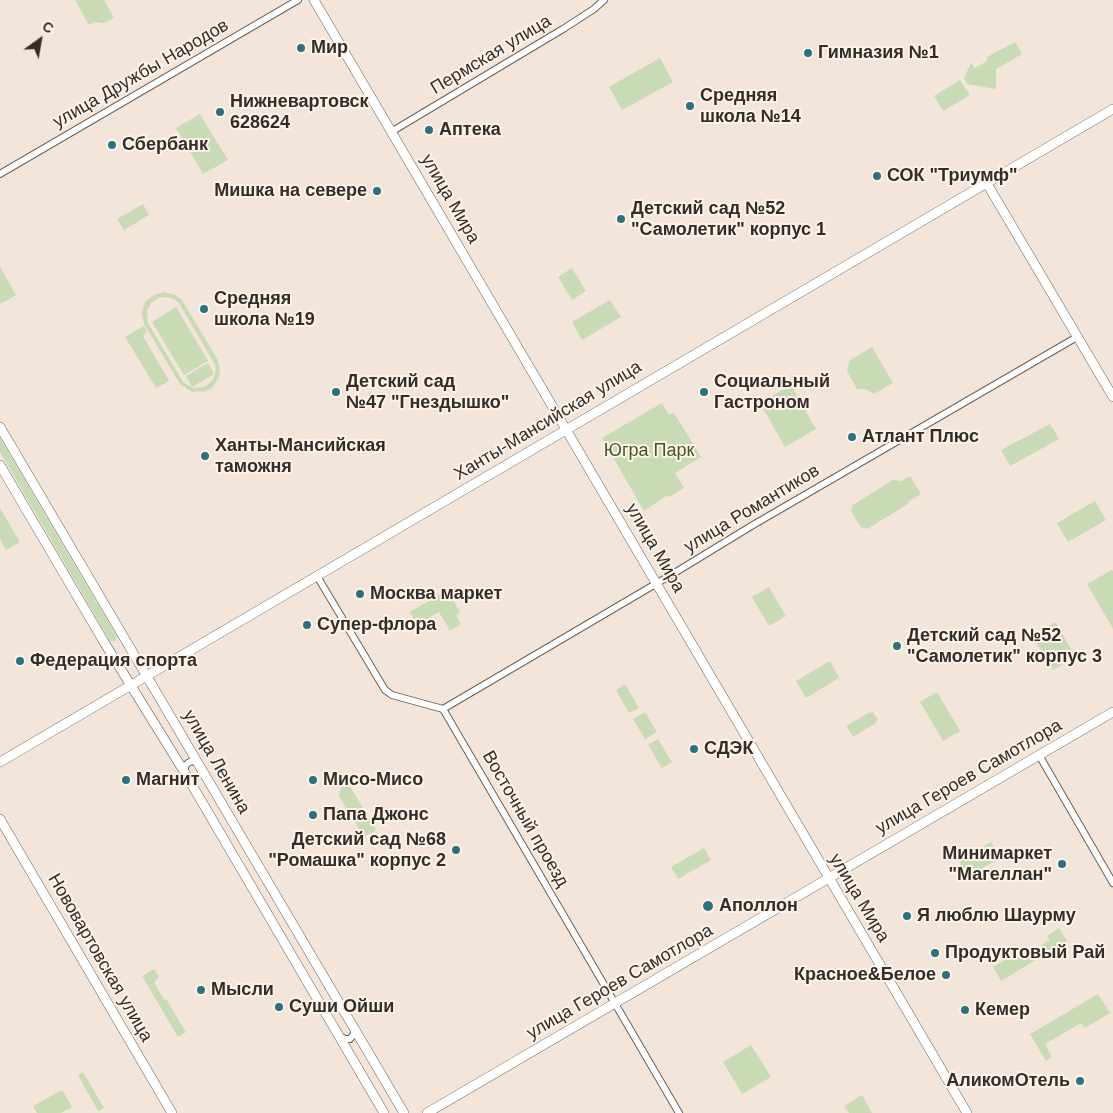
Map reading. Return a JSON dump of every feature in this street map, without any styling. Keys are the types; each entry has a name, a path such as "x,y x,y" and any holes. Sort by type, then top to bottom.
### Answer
{"main road":[{"name":"улица Мира","path":"314,0 967,1113"},
{"name":"Ханты-Мансийская улица","path":"0,762 1113,109"},
{"path":"986,182 1113,397"},
{"name":"улица Ленина","path":"0,427 404,1113"},
{"name":"улица Ленина","path":"0,465 384,1113"},
{"path":"104,642 110,646 116,644 120,640 119,631"},
{"name":"улица Героев Самотлора","path":"427,1113 1113,712"},
{"name":"Нововартовская улица","path":"0,819 172,1113"}],"street":[{"name":"улица Дружбы Народов","path":"0,174 298,0"},
{"name":"Пермская улица","path":"391,132 563,29 594,9 604,0"},
{"name":"улица Романтиков","path":"443,709 753,525 1077,337"},
{"path":"317,576 385,690 392,695 443,709"},
{"name":"Восточный проезд","path":"443,709 679,1113"},
{"path":"1039,755 1113,883"},
{"path":"184,773 185,766 190,762 195,761 199,764"},
{"path":"339,1036 350,1039 354,1034 353,1027"}],"green space":[{"path":"75,0 104,0 114,18 104,23 95,22 89,25"},
{"path":"1015,42 1022,54 996,69 996,89 967,84 964,78 971,63 975,68 987,61 987,57"},
{"path":"660,58 673,82 622,110 609,87"},
{"path":"960,80 970,95 943,111 934,96"},
{"path":"200,114 228,160 203,174 176,128"},
{"path":"143,204 149,215 124,230 117,219"},
{"path":"0,267 16,295 1,304 0,302"},
{"path":"572,268 586,291 572,300 558,277"},
{"path":"164,292 175,295 182,300 218,360 219,377 213,387 206,391 192,392 180,384 144,324 142,313 145,302 154,295","holes":["167,297 179,303 214,363 216,369 214,378 204,387 193,388 183,382 148,323 147,311 151,303 158,298"]},
{"path":"610,300 621,317 582,340 572,322"},
{"path":"176,307 208,361 184,375 152,322"},
{"path":"144,326 147,332 143,336 169,381 156,388 125,337"},
{"path":"872,347 893,383 874,394 866,389 857,389 847,371 850,360"},
{"path":"208,363 214,374 192,387 186,376"},
{"path":"791,385 816,429 785,447 760,403"},
{"name":"Югра Парк","path":"662,403 669,415 674,413 701,457 675,473 684,488 669,497 668,495 644,511 602,438"},
{"path":"1050,424 1059,439 1010,466 1001,450"},
{"path":"0,438 117,637 115,641 110,641 0,452"},
{"path":"910,476 921,494 910,499 908,504 867,529 861,527 851,511 853,505 893,480 899,481 905,491 900,482"},
{"path":"1095,501 1106,520 1068,542 1057,523"},
{"path":"0,508 20,542 6,550 0,539"},
{"path":"1113,571 1113,629 1087,584"},
{"path":"769,587 786,616 769,626 752,597"},
{"path":"447,590 460,612 456,615 461,624 450,631 439,612 417,625 410,612"},
{"path":"1055,622 1076,657 1053,670 1032,636"},
{"path":"830,661 839,678 806,698 796,681"},
{"path":"625,684 639,708 629,713 616,690"},
{"path":"937,692 960,731 943,741 920,702"},
{"path":"645,712 657,732 645,739 633,719"},
{"path":"873,712 878,720 876,723 853,737 846,726"},
{"path":"658,739 672,762 662,768 648,745"},
{"path":"348,783 376,830 364,837 339,796 341,787"},
{"path":"991,842 1000,858 968,876 959,861"},
{"path":"704,848 711,860 678,879 671,867"},
{"path":"1059,928 1067,941 1001,981 993,967 1025,948 1029,953 1050,940 1047,936"},
{"path":"154,969 159,977 155,984 186,1032 178,1037 142,976"},
{"path":"1098,994 1110,1013 1085,1028 1081,1023 1045,1044 1052,1057 1046,1061 1030,1034"},
{"path":"751,1045 771,1077 742,1094 723,1062"},
{"path":"83,1072 104,1108 98,1111 78,1075"},
{"path":"62,1090 72,1107 61,1113 37,1113 33,1106"},
{"path":"862,1095 872,1113 849,1113 844,1106"}],"place":[{"name":"Мир","path":"301,48"},
{"name":"Гимназия №1","path":"808,53"},
{"name":"Средняя школа №14","path":"690,106"},
{"name":"Нижневартовск 628624","path":"220,112"},
{"name":"Аптека","path":"429,130"},
{"name":"Сбербанк","path":"112,145"},
{"name":"СОК \"Триумф\"","path":"877,176"},
{"name":"Мишка на севере","path":"377,191"},
{"name":"Детский сад №52 \"Самолетик\" корпус 1","path":"621,219"},
{"name":"Средняя школа №19","path":"204,309"},
{"name":"Детский сад №47 \"Гнездышко\"","path":"336,392"},
{"name":"Социальный Гастроном","path":"704,392"},
{"name":"Атлант Плюс","path":"852,437"},
{"name":"Ханты-Мансийская таможня","path":"205,456"},
{"name":"Москва маркет","path":"360,594"},
{"name":"Супер-флора","path":"307,625"},
{"name":"Детский сад №52 \"Самолетик\" корпус 3","path":"897,646"},
{"name":"Федерация спорта","path":"20,661"},
{"name":"СДЭК","path":"694,749"},
{"name":"Магнит","path":"126,780"},
{"name":"Мисо-Мисо","path":"313,780"},
{"name":"Папа Джонс","path":"313,815"},
{"name":"Детский сад №68 \"Ромашка\" корпус 2","path":"456,850"},
{"name":"Минимаркет \"Магеллан\"","path":"1062,864"},
{"name":"Аполлон","path":"708,906"},
{"name":"Я люблю Шаурму","path":"907,916"},
{"name":"Продуктовый Рай","path":"935,953"},
{"name":"Красное&Белое","path":"946,975"},
{"name":"Мысли","path":"201,990"},
{"name":"Суши Ойши","path":"279,1007"},
{"name":"Кемер","path":"965,1010"},
{"name":"АликомОтель","path":"1080,1081"}]}
